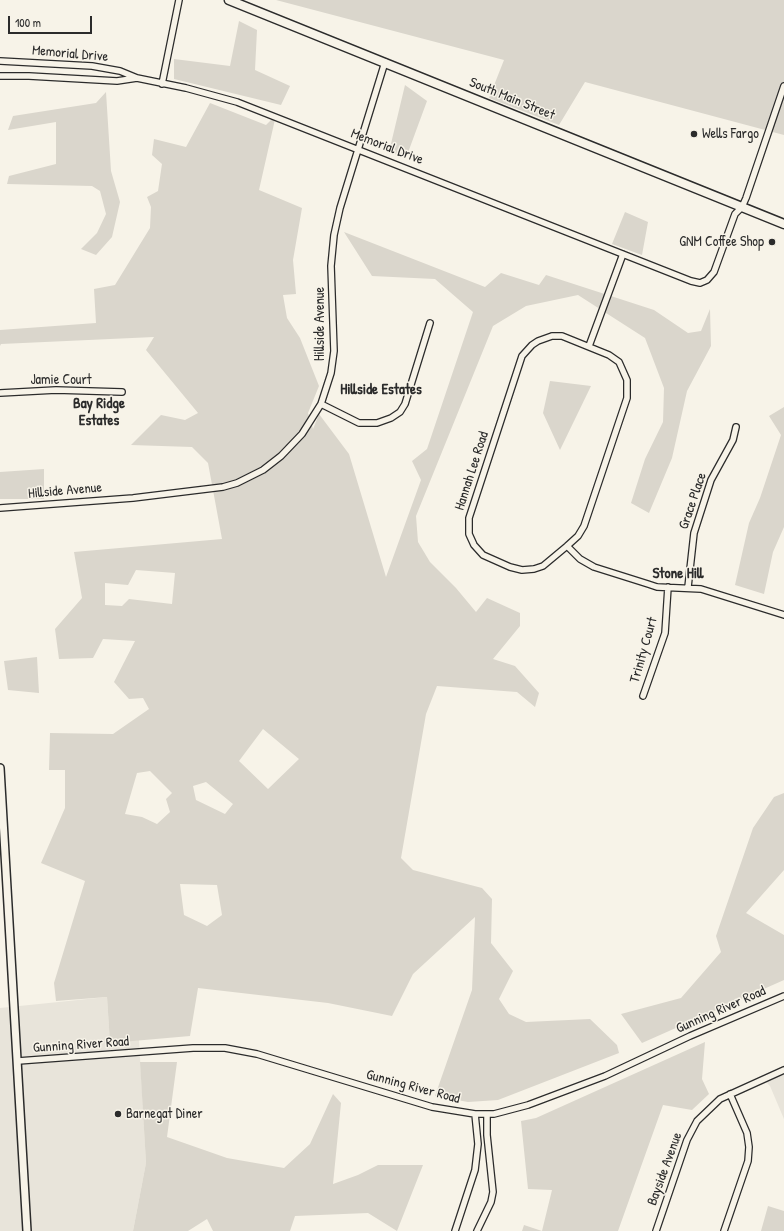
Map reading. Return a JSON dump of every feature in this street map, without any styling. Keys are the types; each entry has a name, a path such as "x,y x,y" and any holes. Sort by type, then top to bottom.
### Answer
{"highway":[{"name":"South Main Street","path":"229,0 784,224"}],"main road":[{"path":"0,768 27,1231"}],"street":[{"path":"162,84 179,0"},
{"name":"Memorial Drive","path":"0,61 55,64 120,71 137,78 186,88 237,102 691,281 700,283 707,280 714,272 735,214 742,207"},
{"name":"Hillside Avenue","path":"0,508 192,492 223,487 238,483 263,470 281,456 302,434 321,404 331,373 334,351 331,266 334,235 340,208 385,62"},
{"path":"106,80 107,69"},
{"name":"Memorial Drive","path":"0,76 106,80 127,80 137,78"},
{"path":"742,207 784,86"},
{"path":"589,346 624,254"},
{"path":"321,404 359,422 377,423 391,418 400,412 405,404 430,323"},
{"name":"Hannah Lee Road","path":"552,336 562,336 589,346 609,355 619,362 624,370 628,388 627,398 584,526 578,536 543,566 534,569 522,570 510,567 483,555 474,545 469,534 469,518 522,356 538,341 552,336"},
{"name":"Jamie Court","path":"0,394 56,390 122,392"},
{"name":"Grace Place","path":"688,588 694,533 711,480 733,440 736,427"},
{"path":"567,546 580,559 594,567 652,586 710,591 784,615"},
{"name":"Trinity Court","path":"643,696 665,633 668,587"},
{"name":"Gunning River Road","path":"18,1061 193,1048 225,1048 257,1054 432,1107 475,1114 486,1114 528,1105 605,1076 690,1036 784,996"},
{"name":"Bayside Avenue","path":"656,1231 691,1131 707,1110 730,1094 784,1070"},
{"path":"724,1231 748,1161 749,1148 747,1134 730,1094"},
{"path":"455,1231 475,1170 478,1144 475,1114"},
{"path":"477,1231 491,1202 493,1192 486,1135 486,1114"}],"shaded area":[{"path":"276,0 784,0 784,135 585,82 559,125 489,98 504,60"},
{"path":"239,21 257,30 255,70 290,86 281,105 174,79 174,59 230,66"},
{"path":"405,85 427,101 406,158 389,152"},
{"path":"106,92 111,171 120,202 112,237 96,255 81,249 97,233 106,214 100,191 92,186 7,184 9,176 56,164 56,122 8,130 13,116 96,103"},
{"path":"210,103 266,125 276,115 259,190 302,208 293,260 296,294 283,295 287,318 300,338 319,386 308,413 313,429 319,414 349,454 386,577 421,480 412,461 427,449 473,312 435,279 372,276 344,232 485,287 501,273 539,285 546,275 654,310 688,333 701,331 710,309 711,346 687,391 672,458 649,513 631,503 645,459 663,422 664,388 645,338 578,295 526,306 493,326 416,516 418,542 430,562 456,588 476,612 487,598 520,613 520,626 493,659 515,666 539,693 535,707 517,692 437,686 426,714 401,858 413,870 482,888 492,899 491,943 513,971 499,999 509,1014 526,1022 590,1019 617,1045 619,1053 498,1100 468,1102 435,1096 472,990 475,917 413,974 392,1016 328,1003 198,988 190,1036 110,1043 107,997 56,1001 54,983 85,881 41,863 65,808 65,770 49,770 50,733 113,734 149,709 143,698 129,699 114,682 135,641 103,639 93,658 59,659 55,629 82,598 74,552 222,539 208,463 192,447 131,445 161,415 185,420 198,413 146,350 154,337 1,344 0,346 0,330 96,323 94,289 115,285 150,228 151,207 147,197 158,191 162,164 152,155 154,139 186,147","holes":["136,570 175,573 172,604 129,599 122,606 105,605 105,583 128,585","263,729 299,759 268,789 239,761","150,771 172,793 166,799 170,812 157,824 142,817 125,814 137,773","206,782 233,804 225,814 196,800 193,786","180,884 217,885 222,915 207,926 184,915"]},
{"path":"625,212 648,222 642,255 612,244"},
{"path":"550,381 591,386 560,450 543,413"},
{"path":"784,407 784,527 773,552 764,594 735,585 749,523 760,498 781,435 769,416"},
{"path":"44,469 44,499 0,499 0,472"},
{"path":"37,657 39,693 8,690 4,661"},
{"path":"784,793 784,870 746,913 784,935 784,980 642,1043 621,1014 681,998 721,952 716,936 753,828 774,797"},
{"path":"107,997 110,1042 139,1040 146,1163 133,1231 0,1231 0,1008"},
{"path":"705,1042 702,1079 709,1094 692,1110 663,1105 618,1231 542,1231 552,1190 528,1189 521,1121 536,1118"},
{"path":"140,1062 177,1062 167,1137 227,1158 284,1168 310,1144 333,1094 341,1103 333,1184 358,1175 378,1165 423,1165 397,1231 368,1213 295,1216 290,1231 213,1231 207,1219 188,1231 133,1231 146,1163"},
{"path":"784,1074 784,1119 770,1086 766,1082"},
{"path":"768,1206 784,1211 784,1231 761,1231"},
{"path":"524,1225 542,1231 522,1231"}],"place":[{"name":"Wells Fargo","path":"694,134"},
{"name":"GNM Coffee Shop","path":"772,242"},
{"name":"Barnegat Diner","path":"118,1114"}],"district":[{"name":"Hillside Estates","path":"381,390"},
{"name":"Bay Ridge Estates","path":"99,412"},
{"name":"Stone Hill","path":"678,574"}]}
